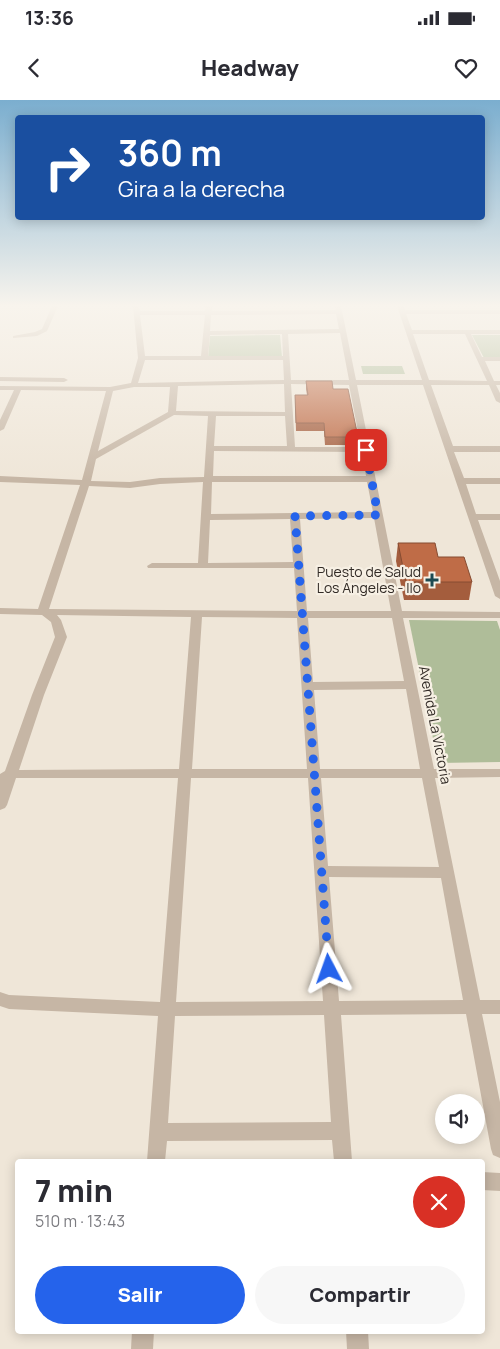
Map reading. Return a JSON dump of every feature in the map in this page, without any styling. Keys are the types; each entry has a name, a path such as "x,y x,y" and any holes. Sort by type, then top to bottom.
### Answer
{"street":[{"path":"134,385 140,364"},
{"path":"287,364 292,449"},
{"name":"Avenida La Victoria","path":"350,364 500,1149"},
{"path":"420,364 500,596"},
{"path":"483,364 496,385 500,401"},
{"path":"0,379 112,381 134,385"},
{"path":"0,388 110,389 134,385 288,382 354,385 496,385"},
{"path":"172,413 174,384"},
{"path":"0,429 18,389"},
{"path":"43,611 86,482 110,389"},
{"path":"92,458 172,413 289,414"},
{"path":"203,566 212,413"},
{"path":"210,448 366,450"},
{"path":"449,449 500,449"},
{"path":"0,479 130,485 160,481 209,479 372,479"},
{"path":"460,481 500,481"},
{"path":"206,517 378,515"},
{"path":"295,516 344,1159"},
{"path":"473,517 500,517"},
{"path":"152,566 299,564"},
{"path":"0,611 197,614 500,614"},
{"path":"0,805 6,777 61,637 56,620 43,611"},
{"path":"156,1159 197,614"},
{"path":"308,686 411,685"},
{"path":"6,777 185,774 500,773"},
{"path":"322,871 447,873"},
{"path":"0,999 9,1002 167,1009 500,1007"},
{"path":"158,1132 341,1131"},
{"path":"485,1181 500,1182"},
{"path":"142,1349 143,1334"},
{"path":"357,1334 358,1349"}],"green space":[{"path":"361,366 402,366 405,374 363,374"},
{"path":"409,620 497,621 500,630 500,762 438,763"}],"building":[{"path":"306,381 332,381 333,389 348,389 358,437 325,437 324,423 296,423 295,395 308,395"},
{"path":"398,543 435,543 438,557 464,557 472,582 406,582"}],"place":[{"name":"Puesto de Salud Los Ángeles - Ilo","path":"432,580"}],"route":[{"path":"329,969 295,516 378,515 366,450"}]}
